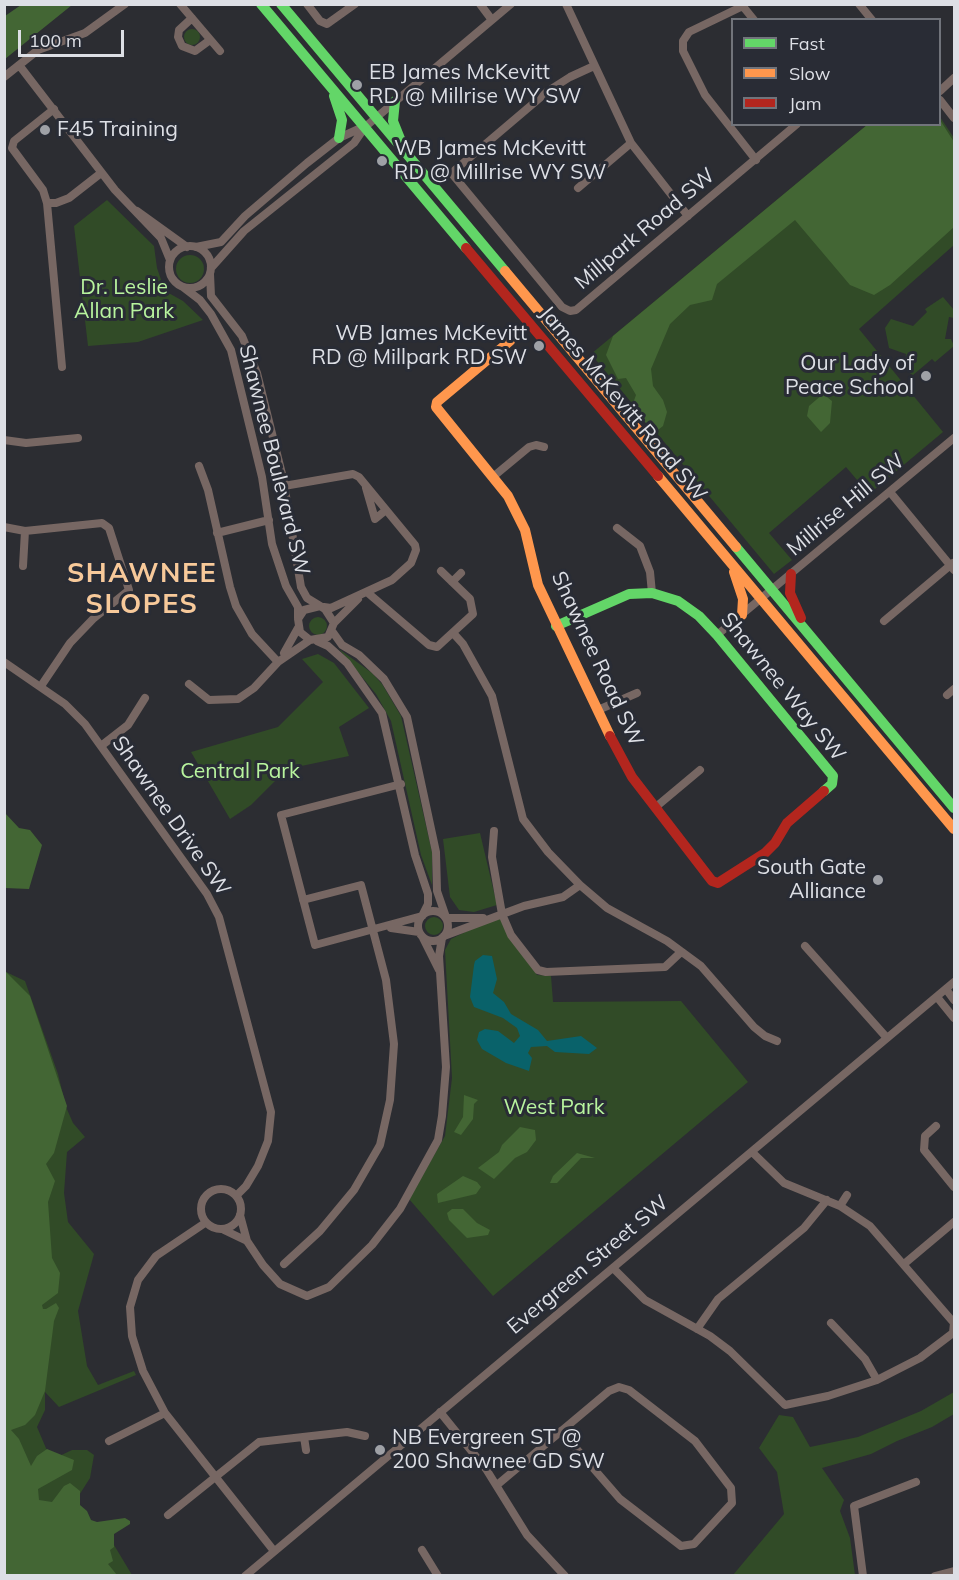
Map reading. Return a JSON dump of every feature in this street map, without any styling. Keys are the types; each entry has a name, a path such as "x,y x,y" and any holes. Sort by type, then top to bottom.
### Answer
{"main road":[{"name":"James McKevitt Road SW","path":"261,4 954,829"},
{"name":"James McKevitt Road SW","path":"281,4 954,808"},
{"path":"327,82 342,120 339,138"},
{"path":"396,101 393,121 404,149"},
{"name":"Shawnee Road SW","path":"510,341 436,404 442,416 494,476 508,496 525,530 538,585 556,626 632,777 715,882"},
{"path":"731,563 741,591 742,615"},
{"path":"792,574 792,600 813,639"},
{"name":"Shawnee Way SW","path":"556,626 629,594 652,593 678,602 699,616 717,635 833,776 832,784 787,823 775,843 765,853 718,883 715,882"}],"street":[{"path":"4,77 51,44 99,26 125,4"},
{"path":"180,4 220,51"},
{"path":"307,4 320,21 327,24 355,4"},
{"path":"480,4 492,20"},
{"path":"365,127 339,138 245,216 221,242 187,247 177,251 170,260 172,279 183,287 202,285 210,271 244,231 354,143 365,127 376,117 510,4"},
{"path":"566,4 631,143 688,216"},
{"path":"859,4 870,18"},
{"path":"752,18 742,5 688,32 683,40 683,51 718,115 756,160"},
{"path":"192,18 179,30 178,37 182,46 195,51 210,40"},
{"path":"19,65 101,173 161,238 170,260"},
{"name":"Millpark Road SW","path":"594,66 548,91 455,170 455,180 562,307 570,311 576,310 795,126"},
{"path":"941,89 954,78"},
{"path":"941,102 954,118"},
{"path":"54,109 14,141 12,148 43,190 47,203 62,367"},
{"path":"578,188 631,143"},
{"path":"47,203 56,203 69,198 101,173"},
{"path":"283,184 290,194"},
{"path":"130,206 176,236 187,247"},
{"path":"196,247 207,255 210,271"},
{"name":"Shawnee Boulevard SW","path":"210,271 211,296 233,322 249,351 284,486 301,587 307,598 320,606"},
{"name":"Shawnee Boulevard SW","path":"183,287 200,300 211,314 231,350 262,477 278,567 298,607 298,623"},
{"path":"4,440 26,443 78,438"},
{"name":"Millrise Hill SW","path":"717,635 954,438"},
{"path":"494,476 529,447 537,445 544,447"},
{"path":"199,466 208,489 230,587 243,621 278,662"},
{"path":"278,662 304,609 320,606 331,608 364,594 402,572 411,563 416,550 386,510 353,474 284,486"},
{"path":"365,485 375,519 386,510"},
{"path":"884,621 953,565 890,492"},
{"path":"217,533 269,520"},
{"path":"4,527 25,531 102,523 109,528 129,590 93,619 70,644 41,686"},
{"path":"617,528 640,546 650,572 652,593"},
{"path":"23,566 25,531"},
{"path":"364,594 429,645 437,647 454,634 472,614 470,599 441,571"},
{"path":"452,582 461,573"},
{"path":"189,684 209,699 238,699 254,688 278,662 311,640 323,640 364,594"},
{"path":"247,1241 216,1229 205,1222 200,1209 204,1197 209,1192 222,1189 236,1196 241,1206 240,1215 247,1241 263,1265 280,1284 307,1296 330,1287 372,1245 400,1209 430,1156 439,1132 446,1066 441,972 443,937 448,930 437,891 436,852 406,717 384,679 359,655 342,645 329,613 320,606"},
{"path":"298,623 302,635 322,642 337,653 375,700 387,726 415,855 428,894 428,904 418,924 441,972"},
{"path":"454,634 463,644 492,696 523,819 548,852 607,909 668,941 715,981 761,1034 777,1041"},
{"name":"Shawnee Drive SW","path":"4,662 41,686 85,724 207,894 219,917 271,1112 268,1142 258,1166 246,1186 236,1196"},
{"path":"947,695 954,689"},
{"path":"598,710 637,693"},
{"path":"101,746 128,725 145,698"},
{"path":"657,806 700,770"},
{"path":"400,784 281,815 315,945 377,929 435,910 446,917 488,918"},
{"path":"494,831 492,857 502,914 511,935 540,971 665,967 681,952"},
{"path":"284,1264 320,1231 354,1190 380,1145 390,1101 394,1044 377,929 361,885 303,900"},
{"path":"377,929 421,934 432,941 488,918 562,897 580,885"},
{"path":"805,946 887,1038"},
{"name":"Evergreen Street SW","path":"245,1575 954,982"},
{"path":"946,989 954,1000"},
{"path":"937,997 954,1018"},
{"path":"936,1126 925,1136 924,1150 954,1187"},
{"path":"613,1268 645,1300 697,1329 739,1358 785,1405 828,1396 877,1380 920,1358 951,1335 954,1323 870,1226 840,1206 784,1183 752,1152"},
{"path":"840,1206 847,1195"},
{"path":"697,1329 718,1299 804,1228 827,1200"},
{"path":"223,1230 235,1224 240,1215"},
{"path":"205,1222 156,1256 138,1280 130,1307 132,1336 143,1371 165,1413 274,1551"},
{"path":"904,1264 954,1222"},
{"path":"831,1323 854,1345 877,1380"},
{"path":"497,1485 561,1431 611,1390 625,1388 671,1421 700,1446 733,1491 732,1503 694,1544 681,1546 620,1499 561,1431"},
{"path":"440,1412 472,1449 527,1535 561,1574"},
{"path":"109,1441 165,1413"},
{"path":"168,1515 259,1442 347,1432 366,1436"},
{"path":"304,1437 306,1450"},
{"path":"863,1575 854,1506 916,1482"},
{"path":"422,1550 438,1575"},
{"path":"936,1575 954,1571"}],"green space":[{"path":"21,5 72,5 5,59 5,16"},
{"path":"189,29 195,29 200,37 198,43 189,45 184,40 184,34"},
{"path":"941,118 954,138 954,245 859,329 943,432 869,494 846,467 769,533 792,560 774,574 591,354 866,126 941,126"},
{"path":"941,122 954,142 954,227 890,285 874,295 850,285 795,220 717,284 712,300 690,305 670,324 651,369 653,386 663,400 667,412 663,426 654,433 632,406 636,395 626,378 618,379 606,355 613,336 866,126 941,126"},
{"name":"Dr. Leslie Allan Park","path":"107,200 154,246 157,268 165,291 183,301 203,320 138,342 88,346 74,226"},
{"path":"190,255 200,259 204,269 200,279 190,283 180,279 176,269 180,259"},
{"path":"943,297 954,310 954,318 949,317 945,339 951,339 954,346 935,362 932,359 913,375 903,369 906,354 889,348 885,328 891,319 913,326 927,312 925,309"},
{"path":"823,394 832,401 830,423 821,432 807,416 809,406"},
{"path":"318,617 324,620 327,626 324,632 318,635 312,632 309,626 312,620"},
{"path":"339,649 372,673 382,684 401,716 432,852 432,885 421,855 391,721 376,694"},
{"name":"Central Park","path":"318,654 334,663 369,708 339,727 349,756 287,769 251,805 230,819 191,752 278,727 323,682 302,659"},
{"path":"5,813 19,828 30,830 42,845 29,889 5,888"},
{"path":"480,833 497,905 474,912 459,910 450,897 443,839"},
{"name":"West Park","path":"500,915 537,975 551,976 553,1002 681,1001 748,1082 493,1296 409,1199 445,1136 452,1078 445,950 451,939"},
{"path":"434,917 440,920 443,926 440,932 434,935 428,932 425,926 428,920"},
{"path":"4,971 25,981 58,1074 66,1107 73,1123 85,1137 67,1152 64,1193 68,1222 94,1254 78,1311 87,1366 98,1385 134,1371 136,1375 59,1407 45,1392 45,1410 37,1427 51,1460 72,1450 87,1450 94,1455 90,1478 76,1500 75,1509 108,1535 132,1575 5,1575"},
{"path":"5,971 30,996 67,1106 54,1153 46,1164 55,1181 48,1202 52,1258 60,1273 58,1293 42,1305 43,1309 46,1309 56,1303 59,1308 54,1321 45,1391 35,1415 25,1425 11,1430 19,1439 31,1466 37,1456 47,1449 74,1460 72,1470 38,1489 39,1500 52,1502 64,1486 70,1483 80,1491 80,1505 87,1511 91,1520 97,1522 125,1518 130,1521 130,1524 114,1534 114,1547 110,1550 113,1561 108,1564 117,1575 5,1575"},
{"path":"464,1095 478,1100 474,1104 473,1119 461,1135 454,1132 463,1117"},
{"path":"520,1127 535,1130 536,1140 527,1152 515,1158 494,1179 478,1168 499,1152 502,1145"},
{"path":"577,1153 595,1158 581,1158 557,1183 550,1183 553,1176"},
{"path":"463,1176 477,1182 481,1187 476,1194 438,1203 437,1194"},
{"path":"452,1209 463,1209 477,1223 490,1230 488,1235 467,1238 449,1220 447,1213"},
{"path":"954,1392 954,1414 932,1427 871,1454 822,1468 844,1500 840,1511 850,1538 855,1575 733,1575 784,1514 777,1472 759,1448 779,1415 793,1417 810,1447 858,1437 921,1411"}],"water":[{"path":"483,955 492,956 497,979 493,993 504,1002 511,1014 538,1030 547,1041 581,1036 597,1048 589,1054 555,1052 547,1046 531,1047 528,1053 532,1058 529,1071 506,1063 482,1049 477,1040 479,1032 485,1029 498,1031 514,1043 520,1036 517,1028 503,1018 474,1007 470,997 474,965 475,961"}],"traffic: fast":[{"path":"261,4 466,248"},
{"path":"281,4 505,271"},
{"path":"334,96 342,120 339,138"},
{"path":"395,101 393,121 401,141"},
{"path":"736,547 954,808"},
{"path":"556,626 629,594 652,593 678,601 699,616 717,635 833,776 832,784 824,791"}],"traffic: slow":[{"path":"505,271 736,547"},
{"path":"510,341 437,402 436,407 508,496 525,530 538,585 610,736"},
{"path":"658,476 954,829"},
{"path":"734,572 743,599 742,615"}],"traffic: jam":[{"path":"466,248 658,476"},
{"path":"791,574 790,593 801,618"},
{"path":"610,736 632,777 712,881 718,883 765,853 775,843 787,823 824,791"}],"place":[{"name":"EB James McKevitt RD @ Millrise WY SW","path":"357,85"},
{"name":"F45 Training","path":"45,130"},
{"name":"WB James McKevitt RD @ Millrise WY SW","path":"382,161"},
{"name":"WB James McKevitt RD @ Millpark RD SW","path":"539,346"},
{"name":"Our Lady of Peace School","path":"926,376"},
{"name":"South Gate Alliance","path":"878,880"},
{"name":"NB Evergreen ST @ 200 Shawnee GD SW","path":"380,1450"}],"district":[{"name":"SHAWNEE SLOPES","path":"142,590"}]}
